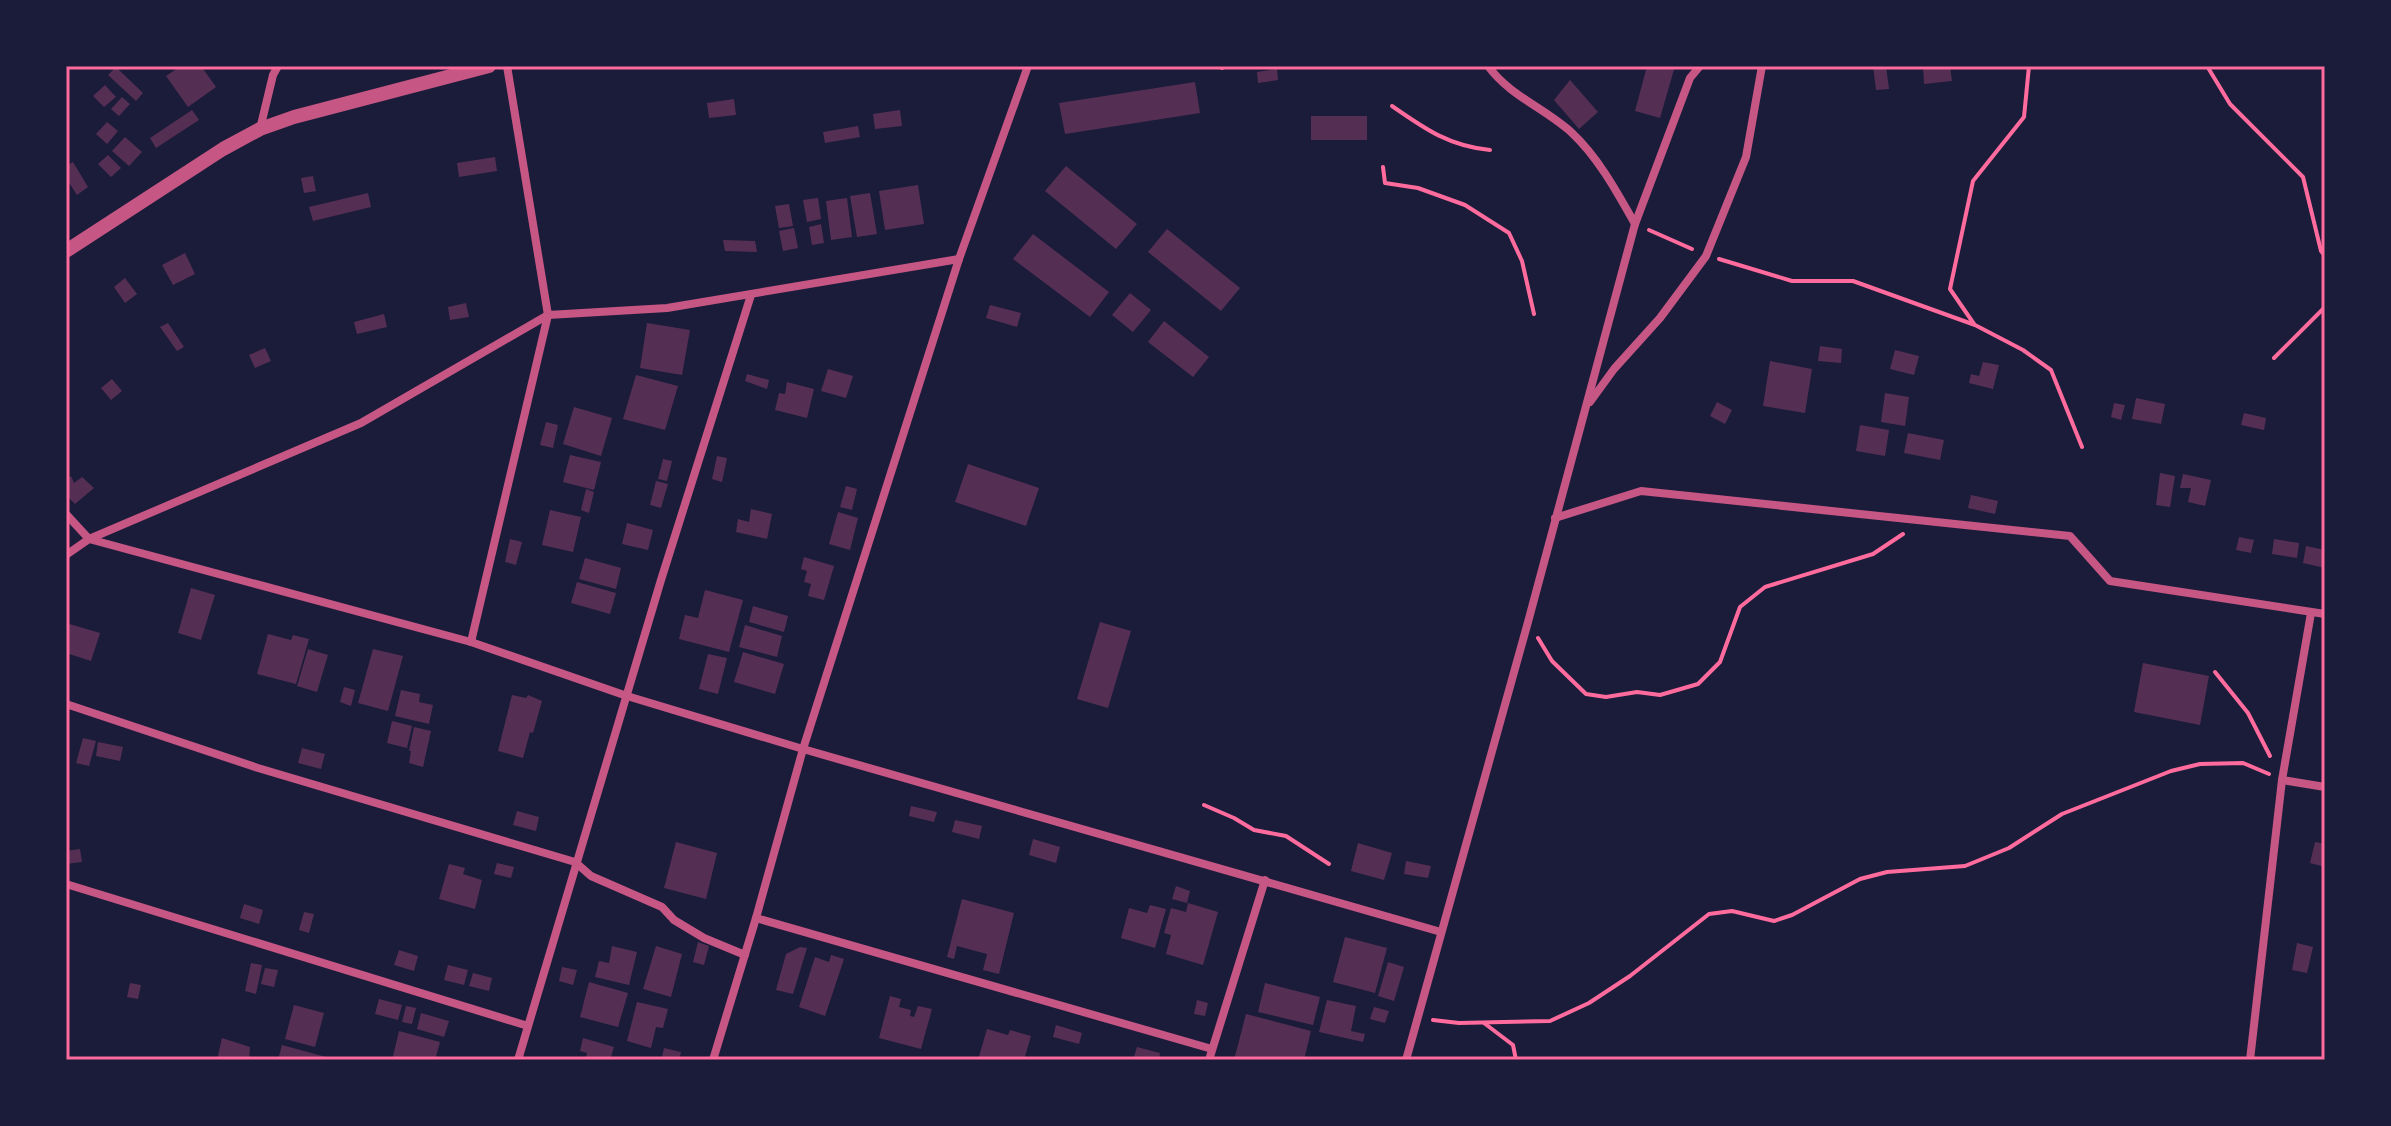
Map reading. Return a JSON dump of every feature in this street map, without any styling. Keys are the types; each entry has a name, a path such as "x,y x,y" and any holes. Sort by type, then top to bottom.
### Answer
{"street":[{"path":"260,129 278,66"},
{"path":"66,251 223,149 260,129 294,117 489,66"},
{"path":"471,642 548,315 507,66"},
{"path":"713,1060 803,749 959,259 1028,66"},
{"path":"1488,66 1498,80 1571,133 1609,179 1635,224"},
{"path":"1406,1060 1635,224 1690,78 1700,66"},
{"path":"1587,406 1614,369 1660,318 1706,256 1746,157 1762,66"},
{"path":"66,555 89,539 361,423 548,315 667,308 959,259"},
{"path":"518,1060 575,862 751,295"},
{"path":"1555,518 1641,491 2070,536 2110,581 2325,614"},
{"path":"66,514 89,539 471,642 627,696 803,749 1441,932"},
{"path":"2250,1060 2282,780 2311,613"},
{"path":"66,704 258,768 575,862 591,876 662,907 674,920 704,938 745,955"},
{"path":"2282,780 2325,787"},
{"path":"1209,1060 1265,880"},
{"path":"66,884 528,1026"},
{"path":"756,918 1212,1049"}],"path":[{"path":"1975,325 1950,289 1973,181 2024,117 2029,66"},
{"path":"2207,66 2230,104 2303,177 2321,251 2325,256"},
{"path":"1392,106 1433,134 1467,148 1490,150"},
{"path":"1383,167 1385,183 1418,188 1465,205 1509,233 1522,261 1534,314"},
{"path":"1635,224 1706,256 1792,281 1853,281 1975,325 2023,350 2051,370 2082,447"},
{"path":"2274,358 2325,307"},
{"path":"1528,622 1552,661 1586,694 1606,697 1637,692 1660,695 1698,684 1720,662 1740,607 1765,587 1873,554 1906,531 1914,520"},
{"path":"2215,672 2248,713 2282,780"},
{"path":"1418,1017 1439,1022 1550,1021 1589,1003 1630,976 1709,914 1732,911 1774,921 1792,915 1860,879 1887,872 1965,866 2009,848 2062,814 2171,771 2200,764 2243,763 2282,780"},
{"path":"1204,805 1254,830 1286,836 1329,864"},
{"path":"1482,1022 1513,1045 1516,1060"}],"building":[{"path":"181,66 201,66 216,87 188,107 166,76"},
{"path":"1647,66 1675,66 1660,118 1635,111"},
{"path":"1873,66 1886,66 1889,89 1876,90"},
{"path":"1923,66 1950,66 1952,81 1924,84"},
{"path":"116,67 143,93 136,101 108,75"},
{"path":"1277,69 1278,80 1258,83 1257,72"},
{"path":"1570,80 1598,112 1579,129 1554,100"},
{"path":"1195,82 1200,113 1065,134 1059,103"},
{"path":"105,85 116,97 104,107 93,96"},
{"path":"122,97 130,104 119,116 111,109"},
{"path":"734,99 736,115 709,118 707,103"},
{"path":"192,110 199,120 156,148 150,138"},
{"path":"900,110 902,126 875,129 873,114"},
{"path":"1311,116 1367,116 1367,140 1311,140"},
{"path":"107,122 118,131 107,144 96,134"},
{"path":"858,126 860,137 825,143 823,132"},
{"path":"125,137 142,152 129,166 112,151"},
{"path":"108,155 121,168 111,177 98,164"},
{"path":"495,157 497,171 459,177 457,163"},
{"path":"73,162 88,187 77,195 66,178 66,166"},
{"path":"1066,166 1137,224 1116,249 1045,191"},
{"path":"313,176 316,191 304,193 301,178"},
{"path":"918,185 924,224 885,230 879,191"},
{"path":"368,193 371,207 313,221 309,207"},
{"path":"870,193 877,234 857,237 850,196"},
{"path":"818,198 821,219 807,222 803,200"},
{"path":"847,198 852,237 831,240 826,201"},
{"path":"789,204 793,226 779,228 775,206"},
{"path":"821,224 824,243 812,245 809,227"},
{"path":"794,228 798,248 783,251 779,231"},
{"path":"1167,229 1240,288 1221,311 1148,252"},
{"path":"1033,234 1109,292 1090,317 1013,259"},
{"path":"723,240 755,241 757,252 725,251"},
{"path":"185,253 195,274 173,285 162,265"},
{"path":"125,278 137,294 125,303 114,287"},
{"path":"1130,293 1151,310 1133,332 1112,315"},
{"path":"466,303 469,317 450,320 448,307"},
{"path":"990,305 1021,313 1017,327 986,318"},
{"path":"384,314 387,327 357,334 354,322"},
{"path":"1164,321 1209,357 1193,377 1148,342"},
{"path":"168,323 184,347 177,351 160,327"},
{"path":"647,323 690,330 682,375 640,368"},
{"path":"1820,346 1842,349 1841,363 1818,361"},
{"path":"265,348 271,361 255,368 249,355"},
{"path":"1895,350 1919,356 1914,375 1890,369"},
{"path":"1770,361 1812,369 1805,413 1763,406"},
{"path":"1983,362 1999,365 1993,389 1969,383 1971,374 1979,376"},
{"path":"828,369 853,376 846,398 821,391"},
{"path":"747,374 769,380 767,389 745,381"},
{"path":"636,375 678,386 665,430 623,419"},
{"path":"112,379 122,391 111,400 101,388"},
{"path":"787,382 814,389 807,418 775,410 779,393 785,394"},
{"path":"1885,393 1909,397 1905,426 1881,422"},
{"path":"2136,398 2165,404 2161,424 2132,419"},
{"path":"1717,402 1732,410 1725,424 1710,416"},
{"path":"2114,403 2125,405 2121,420 2111,417"},
{"path":"574,407 612,418 601,456 563,444"},
{"path":"2244,413 2266,418 2264,430 2241,425"},
{"path":"546,422 558,425 553,448 540,445"},
{"path":"1860,425 1889,430 1885,456 1856,451"},
{"path":"1908,433 1944,440 1940,460 1904,453"},
{"path":"570,455 601,462 594,490 563,482"},
{"path":"717,456 727,458 722,482 712,479"},
{"path":"663,459 672,461 667,481 658,479"},
{"path":"968,464 1039,488 1026,526 955,502"},
{"path":"2160,473 2175,476 2170,507 2156,505"},
{"path":"2183,474 2211,480 2205,506 2188,502 2191,488 2180,488"},
{"path":"71,476 74,483 82,477 94,488 75,504 66,495 66,481"},
{"path":"656,481 668,484 661,508 650,505"},
{"path":"846,486 857,489 852,510 840,507"},
{"path":"586,489 594,492 589,513 581,510"},
{"path":"1971,495 1998,501 1995,514 1968,508"},
{"path":"751,509 772,514 767,539 736,532 738,519 749,522"},
{"path":"550,510 581,517 573,552 542,545"},
{"path":"838,512 858,518 850,550 829,544"},
{"path":"627,523 653,530 648,550 622,544"},
{"path":"2239,537 2254,540 2251,553 2236,550"},
{"path":"510,539 522,542 516,565 505,562"},
{"path":"2274,539 2299,543 2297,558 2272,554"},
{"path":"2306,546 2325,550 2325,568 2303,563"},
{"path":"804,557 834,566 824,600 808,596 811,584 804,582 807,571 801,569"},
{"path":"585,558 621,568 616,589 579,579"},
{"path":"577,582 616,593 610,614 571,603"},
{"path":"191,588 215,595 201,640 178,633"},
{"path":"705,590 743,600 729,652 679,639 685,615 698,618"},
{"path":"753,606 788,616 784,632 749,622"},
{"path":"1100,622 1131,631 1108,708 1077,699"},
{"path":"66,623 100,633 91,661 66,653"},
{"path":"745,625 782,636 777,657 739,647"},
{"path":"268,634 291,640 293,635 309,639 296,684 257,674"},
{"path":"308,649 328,655 317,692 297,686"},
{"path":"373,649 403,656 388,711 358,703"},
{"path":"743,652 784,664 775,694 734,682"},
{"path":"708,654 727,658 718,694 699,689"},
{"path":"2143,663 2209,676 2200,725 2134,712"},
{"path":"344,687 355,690 351,706 340,702"},
{"path":"401,690 420,694 419,702 433,705 429,724 395,716"},
{"path":"512,695 526,698 528,695 542,701 523,758 498,751"},
{"path":"392,721 412,726 407,748 387,743"},
{"path":"414,727 431,731 423,767 409,763"},
{"path":"83,738 96,741 89,766 76,763"},
{"path":"98,742 123,747 120,761 96,756"},
{"path":"302,748 325,754 321,769 298,763"},
{"path":"911,806 937,812 934,822 909,816"},
{"path":"517,811 539,817 536,831 513,825"},
{"path":"955,820 982,826 979,839 952,832"},
{"path":"1033,839 1060,847 1056,863 1029,855"},
{"path":"676,842 717,853 706,899 664,888"},
{"path":"2315,842 2325,844 2325,867 2310,863"},
{"path":"1358,843 1392,853 1384,880 1351,871"},
{"path":"80,849 82,862 66,864 66,851"},
{"path":"1406,861 1431,866 1428,878 1404,874"},
{"path":"497,863 514,867 511,878 494,874"},
{"path":"449,864 465,868 463,874 482,880 475,909 439,899"},
{"path":"1176,886 1190,891 1187,903 1172,899"},
{"path":"962,899 1014,913 999,974 983,970 987,954 957,946 954,959 947,957"},
{"path":"1188,903 1218,912 1203,965 1166,954 1171,935 1164,933 1171,908 1186,912"},
{"path":"244,904 263,910 259,924 240,918"},
{"path":"1150,905 1166,909 1155,948 1121,938 1129,908 1147,913"},
{"path":"304,912 314,914 309,933 299,930"},
{"path":"1345,937 1387,948 1375,993 1333,982"},
{"path":"698,942 709,946 704,965 693,962"},
{"path":"2297,943 2313,947 2307,973 2292,970"},
{"path":"612,946 637,952 629,985 595,977 599,961 609,963"},
{"path":"656,946 682,954 671,997 643,989"},
{"path":"800,947 807,948 793,994 776,990 786,954"},
{"path":"399,950 418,956 414,971 394,965"},
{"path":"831,955 844,959 825,1016 799,1007 815,957 829,962"},
{"path":"1388,962 1404,967 1394,1001 1378,996"},
{"path":"251,963 262,965 256,994 245,991"},
{"path":"448,965 468,970 464,985 444,980"},
{"path":"562,967 577,970 573,985 559,981"},
{"path":"265,968 278,970 274,987 261,984"},
{"path":"473,973 492,978 489,991 469,986"},
{"path":"589,982 628,993 618,1027 580,1017"},
{"path":"130,983 141,985 138,999 127,997"},
{"path":"1265,983 1320,997 1313,1025 1258,1012"},
{"path":"890,996 901,999 899,1007 911,1010 910,1016 914,1017 918,1006 932,1009 921,1049 879,1038"},
{"path":"379,999 402,1005 398,1020 375,1014"},
{"path":"1197,1000 1208,1003 1205,1016 1194,1014"},
{"path":"1327,1000 1356,1006 1351,1031 1365,1034 1363,1042 1319,1032"},
{"path":"637,1002 668,1009 663,1028 656,1027 651,1048 627,1041"},
{"path":"294,1005 324,1013 315,1047 285,1039"},
{"path":"406,1006 416,1008 412,1024 402,1022"},
{"path":"1374,1007 1389,1011 1385,1023 1370,1019"},
{"path":"421,1013 449,1021 444,1037 417,1029"},
{"path":"1246,1014 1311,1031 1304,1060 1234,1060"},
{"path":"1056,1025 1082,1033 1079,1044 1053,1037"},
{"path":"987,1029 1008,1035 1010,1030 1031,1036 1024,1060 978,1060"},
{"path":"399,1031 440,1042 435,1060 392,1060"},
{"path":"222,1038 250,1047 249,1060 217,1060"},
{"path":"583,1038 614,1047 610,1060 585,1060 587,1053 580,1051"},
{"path":"282,1045 326,1057 325,1060 278,1060"},
{"path":"1137,1047 1160,1053 1159,1060 1133,1060"},
{"path":"664,1048 681,1052 679,1060 662,1057"}]}
